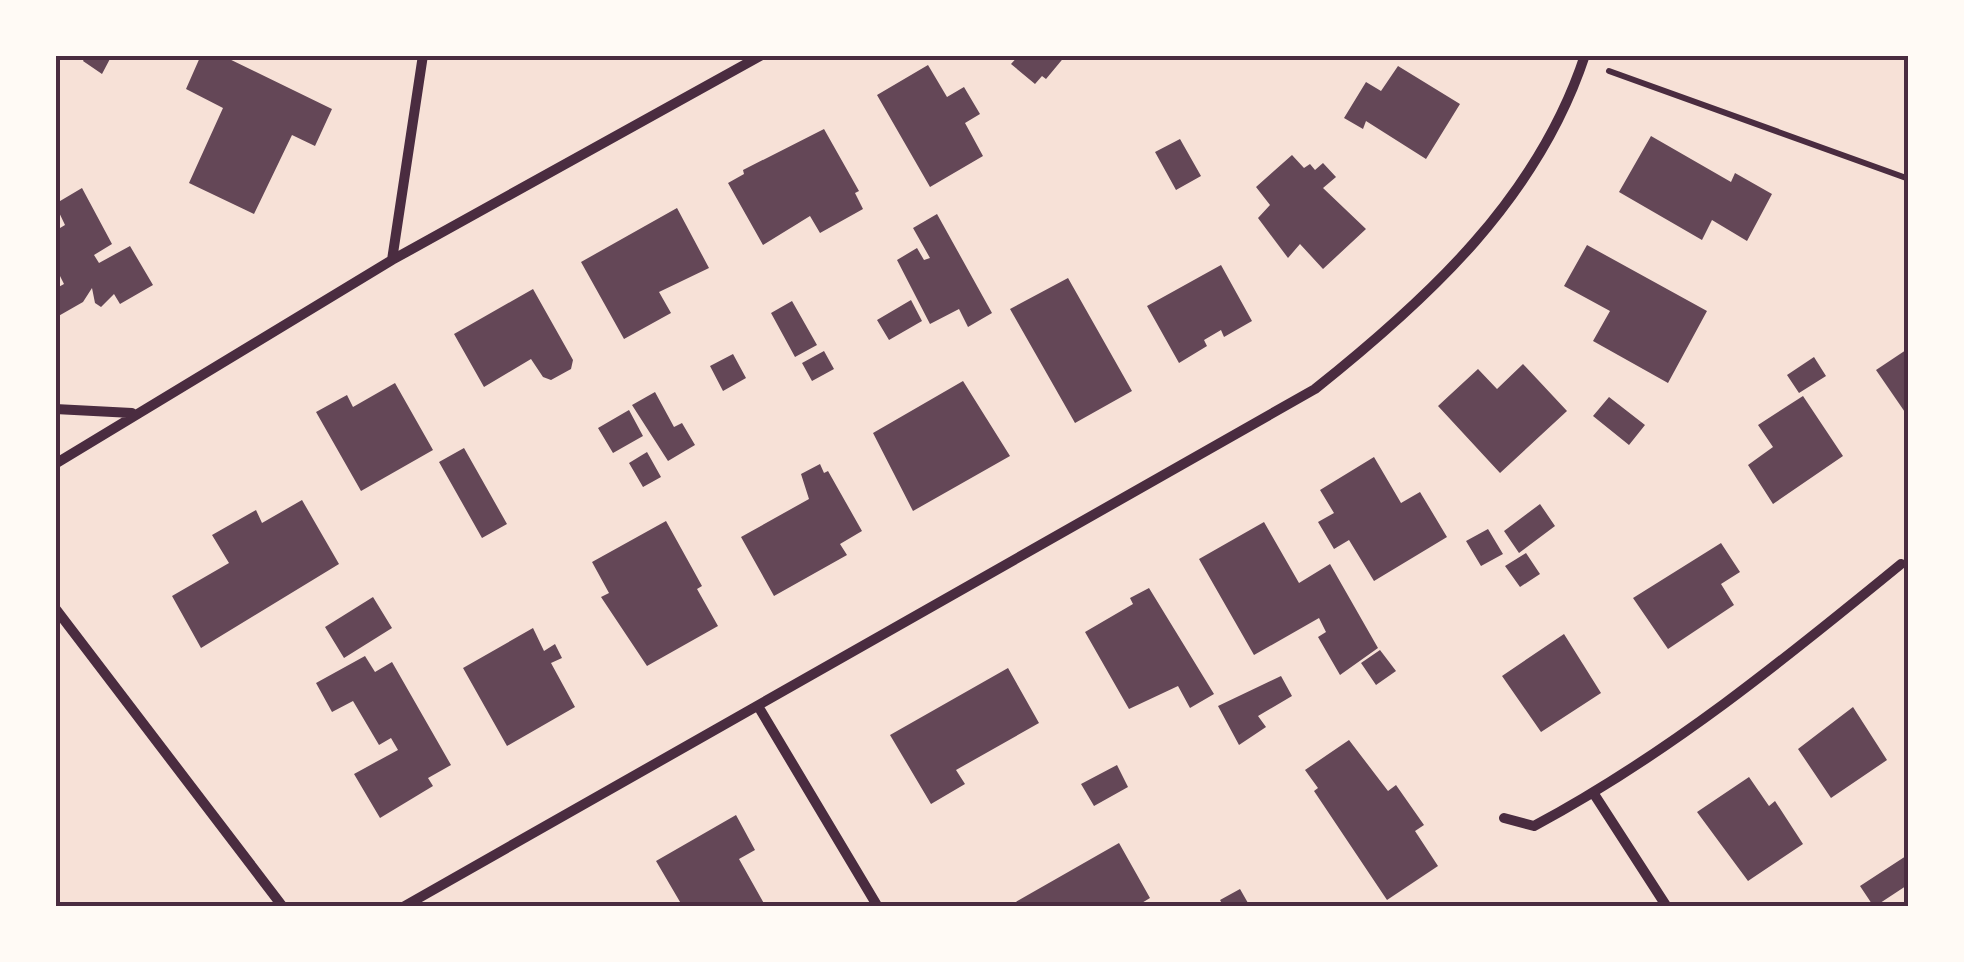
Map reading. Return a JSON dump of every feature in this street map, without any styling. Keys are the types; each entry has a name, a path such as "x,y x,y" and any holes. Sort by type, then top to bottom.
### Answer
{"street":[{"path":"392,260 423,55"},
{"path":"55,464 133,413 392,260 762,55"},
{"path":"403,907 1314,389 1405,318 1468,255 1542,147 1584,58"},
{"path":"55,408 133,413"},
{"path":"1504,818 1534,826 1594,794 1778,665 1901,564"},
{"path":"55,608 283,907"},
{"path":"758,706 878,907"},
{"path":"1594,794 1667,907"}],"path":[{"path":"1584,58 1909,178"}],"building":[{"path":"86,55 112,55 102,74 83,61"},
{"path":"201,55 221,55 332,109 315,146 292,135 254,214 189,183 223,108 186,89"},
{"path":"1019,55 1066,55 1046,79 1042,76 1035,84 1011,64"},
{"path":"928,65 947,97 964,87 980,114 965,123 983,156 930,187 877,95"},
{"path":"1398,66 1460,104 1426,159 1366,121 1363,129 1344,118 1366,82 1381,91"},
{"path":"824,129 859,191 855,193 863,209 820,233 810,216 763,245 728,183 744,174 743,170"},
{"path":"1651,136 1731,182 1735,173 1772,194 1747,241 1712,220 1702,240 1619,192"},
{"path":"1180,139 1201,176 1176,190 1155,152"},
{"path":"1292,155 1304,168 1310,164 1315,170 1323,163 1336,177 1323,188 1366,229 1323,269 1300,244 1288,258 1258,218 1270,205 1256,187"},
{"path":"82,188 112,244 94,255 99,263 130,246 153,285 120,304 114,294 101,307 95,303 92,288 83,302 55,318 55,289 64,284 55,266 55,231 65,225 55,204"},
{"path":"677,208 709,268 659,292 671,313 624,339 581,262"},
{"path":"937,214 992,313 968,327 959,309 930,324 897,260 917,248 924,260 930,258 913,228"},
{"path":"1587,245 1707,311 1668,383 1593,341 1610,311 1564,286"},
{"path":"1221,265 1252,321 1224,337 1221,330 1204,340 1207,346 1179,363 1147,306"},
{"path":"1068,278 1132,391 1075,423 1010,309"},
{"path":"533,289 573,360 571,369 551,380 543,377 531,359 484,387 454,334"},
{"path":"911,300 922,321 889,340 877,320"},
{"path":"792,301 817,345 795,357 771,313"},
{"path":"1909,348 1909,418 1876,370"},
{"path":"824,351 834,369 812,381 802,363"},
{"path":"733,354 746,378 723,391 710,366"},
{"path":"1814,357 1826,376 1799,393 1787,375"},
{"path":"1523,364 1567,411 1500,473 1438,406 1478,369 1497,389"},
{"path":"963,381 1010,456 913,511 873,433"},
{"path":"395,383 433,450 361,491 316,412 347,395 353,407"},
{"path":"655,392 674,427 682,423 695,445 668,461 632,405"},
{"path":"1803,396 1843,456 1773,504 1748,465 1773,447 1758,425"},
{"path":"1609,397 1645,425 1629,445 1593,416"},
{"path":"629,410 643,436 613,453 598,428"},
{"path":"464,448 507,524 482,538 439,462"},
{"path":"647,452 661,477 643,487 629,463"},
{"path":"1374,457 1401,503 1420,492 1447,537 1374,581 1349,540 1334,549 1318,522 1334,513 1320,490"},
{"path":"820,464 824,473 828,471 862,531 840,544 847,555 774,596 741,537 809,499 801,474"},
{"path":"302,500 339,564 201,648 172,596 229,563 212,535 256,510 262,523"},
{"path":"1540,504 1555,526 1519,553 1504,531"},
{"path":"666,521 702,586 697,589 718,626 647,666 601,597 609,593 592,562"},
{"path":"1264,522 1299,583 1330,564 1378,648 1340,675 1318,637 1326,632 1319,618 1254,655 1199,559"},
{"path":"1488,529 1503,554 1481,566 1466,541"},
{"path":"1721,543 1740,572 1721,584 1734,605 1668,649 1633,598"},
{"path":"1526,553 1540,574 1520,587 1505,566"},
{"path":"1149,588 1214,694 1190,708 1178,686 1129,709 1085,632 1133,604 1130,598"},
{"path":"373,597 392,628 344,658 325,627"},
{"path":"533,628 544,651 555,644 562,658 551,663 575,707 507,746 463,668"},
{"path":"1564,634 1601,693 1541,732 1502,676"},
{"path":"1380,650 1396,671 1376,685 1361,663"},
{"path":"365,656 375,672 392,662 451,765 428,778 433,786 380,818 354,774 398,750 391,738 379,745 353,701 332,712 316,683"},
{"path":"1008,668 1039,723 956,770 965,784 931,804 890,735"},
{"path":"1281,676 1292,696 1258,716 1266,727 1239,745 1218,706"},
{"path":"1853,707 1887,760 1831,798 1798,749"},
{"path":"1349,740 1388,791 1396,785 1424,825 1415,831 1438,866 1387,900 1314,791 1318,788 1305,770"},
{"path":"1117,765 1128,787 1094,806 1081,784"},
{"path":"1749,777 1769,806 1775,801 1803,844 1748,881 1697,812"},
{"path":"736,815 755,850 739,859 766,907 683,907 656,861"},
{"path":"1119,843 1150,898 1135,907 1007,907"},
{"path":"1906,856 1909,884 1874,907 1860,886"},
{"path":"1240,889 1248,903 1224,907 1220,900"}]}
